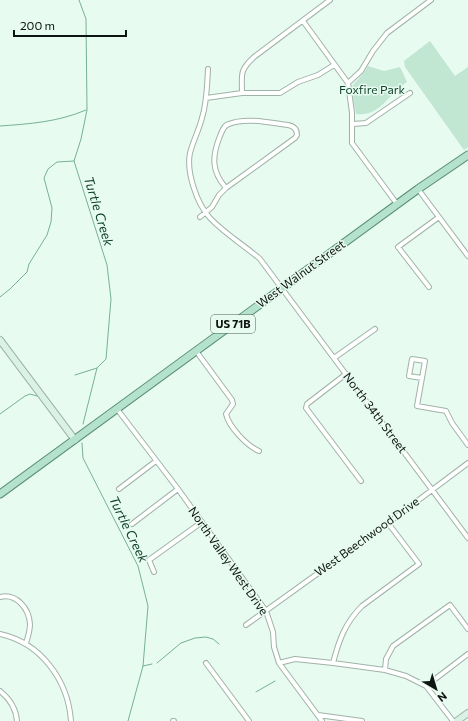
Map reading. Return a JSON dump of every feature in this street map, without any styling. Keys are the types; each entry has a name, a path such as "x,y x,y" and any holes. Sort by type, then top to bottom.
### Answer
{"main road":[{"name":"West Walnut Street","path":"0,494 397,204 468,155"}],"street":[{"path":"242,93 242,73 245,65 330,0"},
{"path":"348,83 361,71 373,51 387,33 431,0"},
{"path":"302,21 348,83 353,124 352,143 397,204"},
{"path":"206,98 242,93 280,93 298,82 318,75 334,65"},
{"name":"North 34th Street","path":"208,70 203,117 190,155 191,178 195,191 206,212 210,219 260,259 468,538"},
{"path":"353,124 366,123 410,93"},
{"path":"200,217 212,207 219,195 226,188 295,138 297,134 293,126 254,120 230,123 226,126 216,145 214,162 216,173 226,188"},
{"path":"418,189 468,256"},
{"path":"429,287 398,247 438,217"},
{"path":"334,358 375,329"},
{"path":"0,340 75,440"},
{"path":"196,351 232,400 233,404 226,414 230,422 248,444 259,451"},
{"path":"422,378 409,376 412,359 425,361 422,378 417,406 446,411 452,423 468,445"},
{"path":"346,374 310,401 306,408 361,481"},
{"name":"North Valley West Drive","path":"116,409 178,489 266,610 273,632 274,647 279,663 322,721"},
{"path":"119,489 156,461"},
{"name":"West Beechwood Drive","path":"246,625 388,523 468,463"},
{"path":"132,524 178,489"},
{"path":"154,572 149,560 202,522"},
{"path":"333,663 339,640 347,623 355,613 368,601 419,564 388,523"},
{"path":"0,597 9,596 15,598 29,616 30,625 26,643"},
{"path":"385,670 386,659 393,646 450,606 468,629"},
{"path":"0,634 26,643 46,661 62,684 70,707 71,721"},
{"path":"426,686 468,654"},
{"path":"279,663 295,659 385,670 406,676 426,686 453,721"},
{"path":"206,664 249,721"},
{"path":"0,691 6,696 15,709 17,721"},
{"path":"457,721 468,713"},
{"path":"318,715 362,721"}],"green space":[{"path":"430,41 455,76 468,67 468,147 464,150 405,67 404,61"},
{"name":"Foxfire Park","path":"368,66 384,71 400,67 407,82 377,109 368,113 356,114 351,87"}],"waterway":[{"name":"Turtle Creek","path":"79,0 86,19 87,110 81,139 74,161 107,265 111,299 106,359 97,368 83,424"},
{"path":"0,126 54,120 86,110"},
{"path":"0,297 27,272 29,264 47,235 51,222 52,208 44,178 48,169 57,162 74,161"},
{"path":"75,375 97,368"},
{"path":"0,414 25,396 30,394 37,396"},
{"name":"Turtle Creek","path":"82,443 83,458 138,566 148,606 143,666 128,721"},
{"path":"157,663 181,643 195,638 206,637 213,639 219,644"},
{"path":"143,666 152,664"},
{"path":"256,692 275,681"}]}
